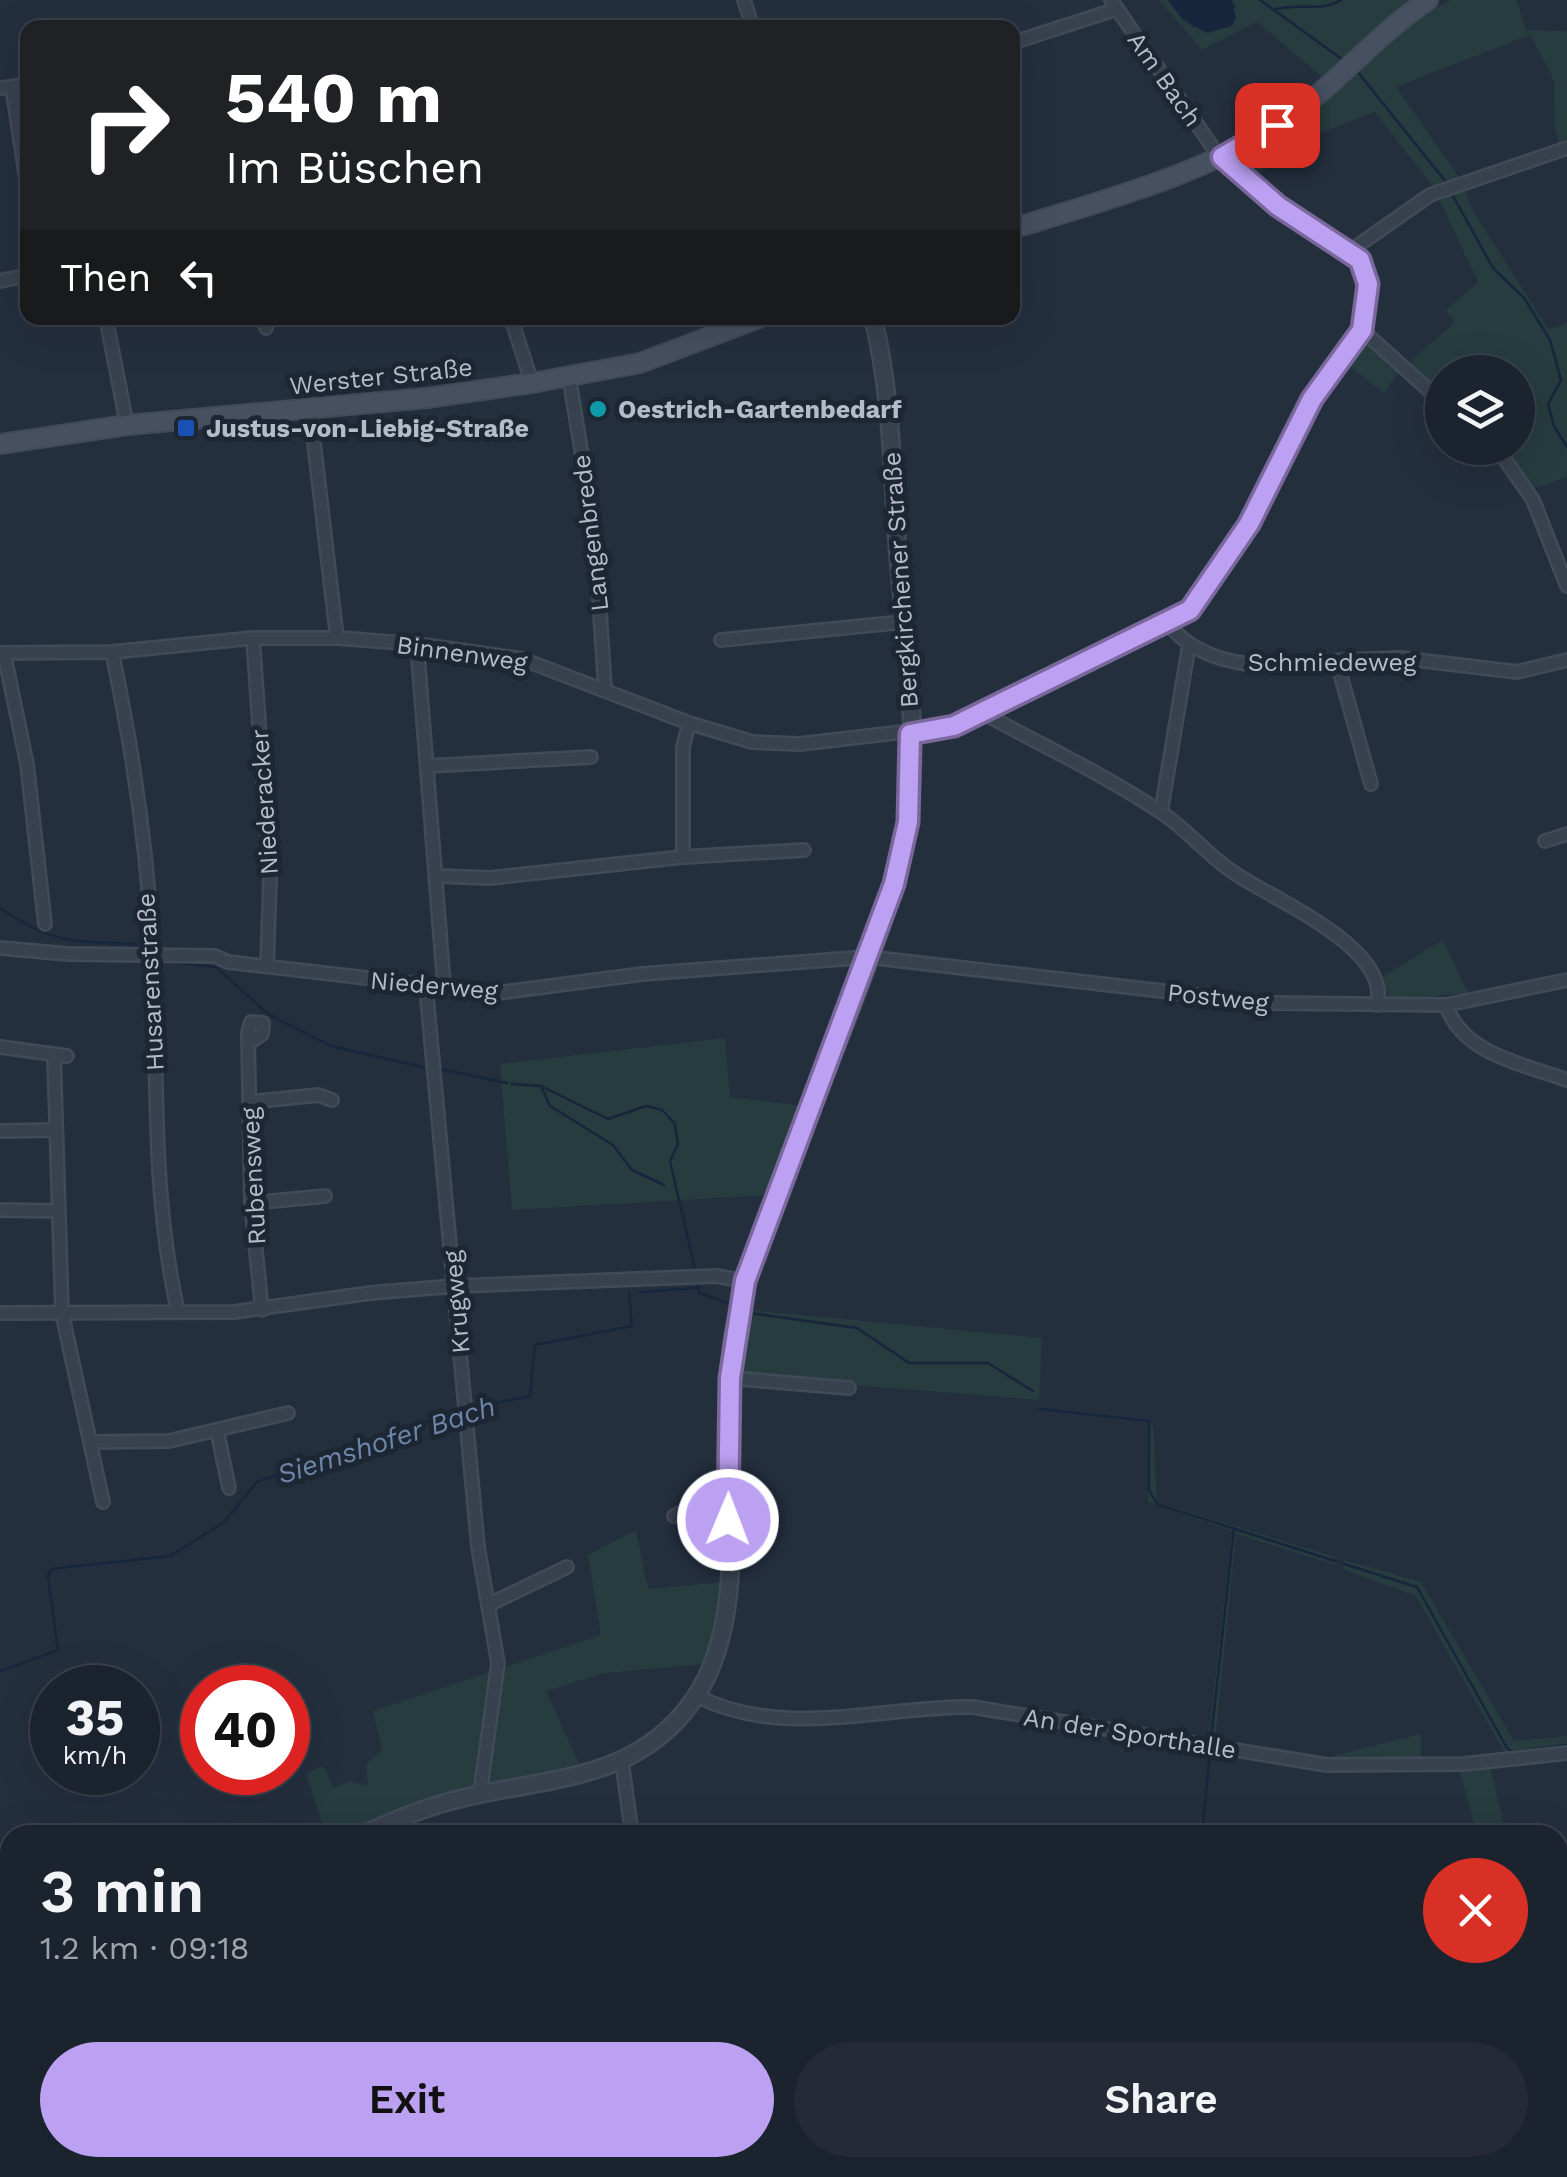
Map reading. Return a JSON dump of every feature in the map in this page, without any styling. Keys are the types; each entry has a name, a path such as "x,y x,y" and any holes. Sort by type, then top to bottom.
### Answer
{"main road":[{"path":"1020,226 1162,182 1222,157 1293,114 1428,0"},
{"name":"Werster Straße","path":"0,444 127,425 532,383 640,362 719,325"}],"street":[{"path":"1020,40 1114,4"},
{"name":"Am Bach","path":"1114,4 1222,157 1278,206 1350,251"},
{"path":"6,88 20,154"},
{"path":"1425,387 1362,330 1368,284 1360,260 1350,251 1405,209 1450,188 1567,148"},
{"path":"107,325 127,425"},
{"path":"513,325 532,383"},
{"name":"Bergkirchener Straße","path":"387,1825 438,1804 578,1778 622,1762 655,1740 696,1696 712,1662 726,1602 730,1378 745,1281 868,957 905,842 910,734 884,372 874,325"},
{"name":"Binnenweg","path":"2,653 112,652 253,638 337,638 417,644 522,658 689,724 752,742 779,744 910,734 954,726 1190,610 1206,593 1249,524 1300,420 1362,330"},
{"name":"Langenbrede","path":"569,376 594,534 605,690"},
{"path":"310,409 337,638"},
{"path":"1509,465 1533,500 1567,584"},
{"path":"721,640 903,622"},
{"name":"Schmiedeweg","path":"1168,622 1189,644 1226,661 1248,664 1400,658 1517,672 1567,660"},
{"name":"Niederacker","path":"253,638 270,880 267,966"},
{"path":"417,644 444,986"},
{"path":"1161,812 1189,644"},
{"name":"Husarenstraße","path":"112,652 128,730 153,952 156,1185 162,1244 178,1312"},
{"path":"2,653 27,764 45,924"},
{"path":"1337,662 1371,784"},
{"path":"981,712 1161,812 1232,872 1351,946 1374,975 1380,992 1377,1005"},
{"path":"683,858 684,746 689,724"},
{"path":"428,766 591,757"},
{"path":"1545,841 1567,834"},
{"path":"438,876 490,878 804,850"},
{"name":"Niederweg","path":"0,948 68,954 153,952 215,956 228,962 497,993 642,974 868,957"},
{"name":"Postweg","path":"868,957 1266,1003 1446,1005 1567,980"},
{"name":"Krugweg","path":"426,987 466,1408 498,1663 480,1794"},
{"path":"1446,1005 1451,1022 1468,1039 1567,1080"},
{"name":"Rubensweg","path":"249,1043 250,1203 262,1310"},
{"path":"0,1048 61,1055 56,1130 62,1312 102,1502"},
{"path":"248,1102 318,1095 332,1100"},
{"path":"0,1131 56,1130"},
{"path":"250,1203 325,1196"},
{"path":"0,1210 58,1211"},
{"path":"0,1313 262,1310 370,1293 455,1286 697,1278 745,1281"},
{"path":"730,1378 848,1388"},
{"path":"90,1442 169,1441 288,1413"},
{"path":"217,1430 229,1488"},
{"path":"674,1516 729,1490"},
{"path":"488,1606 568,1567"},
{"name":"An der Sporthalle","path":"696,1696 729,1708 819,1720 932,1706 972,1707 1327,1765 1464,1764 1567,1753"},
{"path":"622,1762 631,1825"}],"green space":[{"path":"1159,0 1168,0 1193,28 1236,7 1232,0 1408,0 1322,77 1257,22 1202,50"},
{"path":"1450,0 1516,0 1526,30 1567,31 1567,144 1560,146 1555,131 1554,80 1530,35 1396,87 1461,180 1472,209 1548,329 1567,323 1567,477 1532,489 1514,465 1535,465 1535,355 1425,355 1425,391 1400,371 1384,393 1343,361 1363,332 1401,370 1455,322 1446,310 1478,282 1434,188 1375,112 1308,138 1256,176 1243,164 1246,154 1296,126 1410,23"},
{"path":"1443,940 1468,993 1391,1000 1380,978"},
{"path":"725,1038 730,1097 803,1106 767,1195 512,1210 500,1064"},
{"path":"750,1310 1042,1338 1039,1400 741,1376"},
{"path":"1147,1425 1153,1425 1157,1502 1335,1557 1335,1565 1236,1534 1215,1743 1208,1742 1232,1531 1148,1502"},
{"path":"636,1530 648,1589 724,1582 707,1664 604,1673 546,1691 580,1766 428,1800 369,1825 323,1825 310,1785 310,1771 324,1766 333,1788 351,1781 368,1786 366,1764 382,1750 373,1711 601,1635 588,1555"},
{"path":"1344,1560 1421,1582 1514,1741 1567,1736 1567,1748 1506,1755 1416,1596 1343,1569"},
{"path":"1421,1734 1421,1761 1329,1761 1329,1757"},
{"path":"1490,1765 1504,1825 1474,1825 1459,1768"}],"water":[{"path":"1168,0 1232,0 1236,18 1232,26 1207,33 1182,19"}],"waterway":[{"path":"1260,0 1274,10 1325,6 1341,0"},
{"path":"1274,10 1343,60"},
{"path":"1357,71 1446,182"},
{"path":"1452,194 1493,268 1524,298 1550,340 1561,380 1548,404 1554,426 1567,447"},
{"path":"0,908 35,929 65,939 137,944"},
{"path":"161,961 216,967 268,1014 331,1046 427,1068"},
{"path":"440,1069 507,1083"},
{"path":"512,1084 541,1086 608,1119 646,1106 662,1110 675,1124 678,1144 670,1161 695,1270"},
{"path":"541,1086 550,1106 613,1145 632,1170 664,1185"},
{"path":"698,1283 699,1293 730,1304"},
{"name":"Siemshofer Bach","path":"640,1292 698,1288"},
{"name":"Siemshofer Bach","path":"470,1408 530,1396 535,1345 632,1326 629,1292"},
{"path":"749,1313 857,1328 909,1363 988,1363 1033,1391"},
{"name":"Siemshofer Bach","path":"0,1671 58,1650 48,1577 51,1569 170,1556 223,1523 257,1482 462,1409"},
{"path":"1040,1409 1149,1421 1149,1490 1157,1504 1335,1561"},
{"path":"1211,1739 1234,1528"},
{"path":"1344,1564 1417,1587 1507,1748 1512,1752 1567,1745"},
{"path":"1203,1825 1210,1752"}],"place":[{"name":"Oestrich-Gartenbedarf","path":"598,409"},
{"name":"Justus-von-Liebig-Straße","path":"186,428"}],"route":[{"path":"728,1520 730,1378 745,1281 894,884 911,795 910,734 954,726 1190,610 1206,593 1249,524 1312,399 1362,330 1368,284 1360,260 1303,225 1222,157 1277,125"}]}
